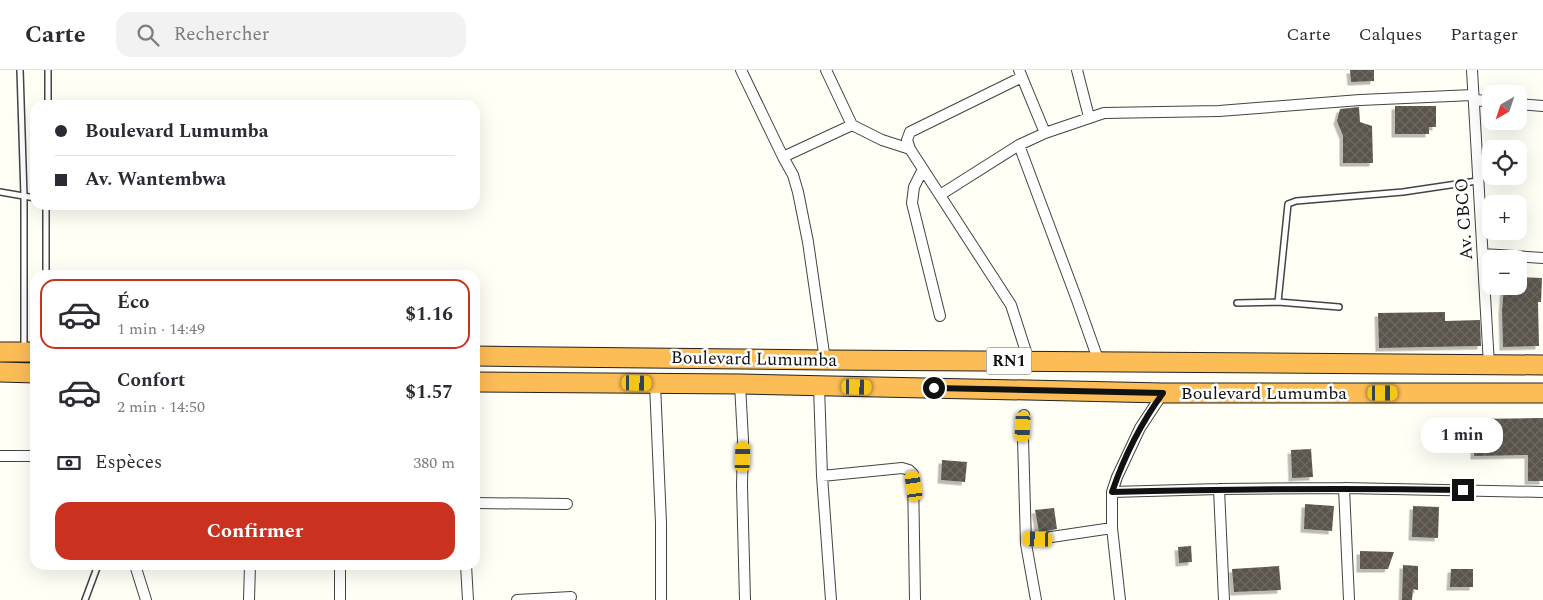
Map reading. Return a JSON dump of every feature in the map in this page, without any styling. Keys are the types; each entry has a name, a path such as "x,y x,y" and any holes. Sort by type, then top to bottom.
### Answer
{"highway":[{"path":"0,352 30,352"},
{"name":"Boulevard Lumumba","path":"480,356 1543,365"},
{"path":"0,372 30,373"},
{"name":"Boulevard Lumumba","path":"480,382 740,384 1163,393 1543,393"}],"street":[{"path":"742,70 793,175 802,208 826,360"},
{"path":"826,70 852,125 882,140 910,149"},
{"path":"1076,70 1089,117"},
{"name":"Av. CBCO","path":"1472,70 1477,181 1483,250"},
{"path":"1029,361 1011,305 910,149 907,140 910,132 1020,74 1045,132"},
{"path":"940,195 1019,145 1045,132 1089,117 1115,111 1219,111 1360,100 1473,97 1482,99"},
{"path":"1528,105 1543,106"},
{"path":"783,157 852,125"},
{"path":"1019,145 1099,362"},
{"path":"923,169 914,187 912,203 940,316"},
{"path":"1527,257 1543,258"},
{"name":"Av. CBCO","path":"1485,295 1489,365"},
{"path":"655,384 661,523 661,600"},
{"path":"740,384 743,440 742,486 745,600"},
{"path":"819,386 822,476 831,600"},
{"path":"1120,600 1112,528 1112,492 1140,428 1163,393"},
{"path":"1024,415 1022,439 1026,539 1036,600"},
{"path":"0,456 30,456"},
{"path":"822,476 894,468 909,470 913,474 915,600"},
{"path":"1112,492 1344,488 1543,492"},
{"path":"1344,488 1348,600"},
{"path":"1220,489 1224,600"},
{"path":"480,503 567,504"},
{"path":"1026,539 1038,539 1112,528"},
{"path":"137,570 146,600"},
{"path":"249,600 250,570"},
{"path":"340,570 340,600"},
{"path":"466,570 468,600"},
{"path":"517,600 571,597"}],"lane":[{"path":"20,70 30,352"},
{"path":"48,70 48,100"},
{"path":"1278,302 1288,204 1296,201 1403,192 1477,181"},
{"path":"0,192 30,197"},
{"path":"46,210 46,270"},
{"path":"1237,303 1278,302 1339,307"},
{"path":"85,600 96,570"}],"building":[{"path":"1350,70 1374,70 1374,81 1351,82"},
{"path":"1395,106 1436,106 1436,127 1429,127 1429,134 1395,134"},
{"path":"1359,107 1360,122 1372,126 1373,163 1343,163 1343,136 1337,121 1340,109"},
{"path":"1527,277 1542,278 1541,302 1538,302 1539,346 1503,347 1503,295 1527,295"},
{"path":"1445,312 1445,321 1480,320 1481,346 1379,348 1378,313"},
{"path":"1543,418 1543,481 1528,481 1528,455 1474,456 1473,419"},
{"path":"1311,449 1313,477 1292,478 1291,450"},
{"path":"942,460 967,462 965,482 941,480"},
{"path":"1305,504 1334,506 1332,531 1304,529"},
{"path":"1413,506 1439,507 1438,538 1412,537"},
{"path":"1054,508 1057,529 1039,532 1035,510"},
{"path":"1191,546 1192,562 1179,563 1178,547"},
{"path":"1360,551 1394,552 1388,569 1360,569"},
{"path":"1403,565 1418,566 1418,590 1413,589 1412,600 1402,600"},
{"path":"1279,566 1281,590 1234,592 1232,569"},
{"path":"1451,569 1473,569 1473,587 1450,587"}],"route":[{"path":"934,388 1163,393 1140,428 1112,492 1344,488 1463,490"}]}
